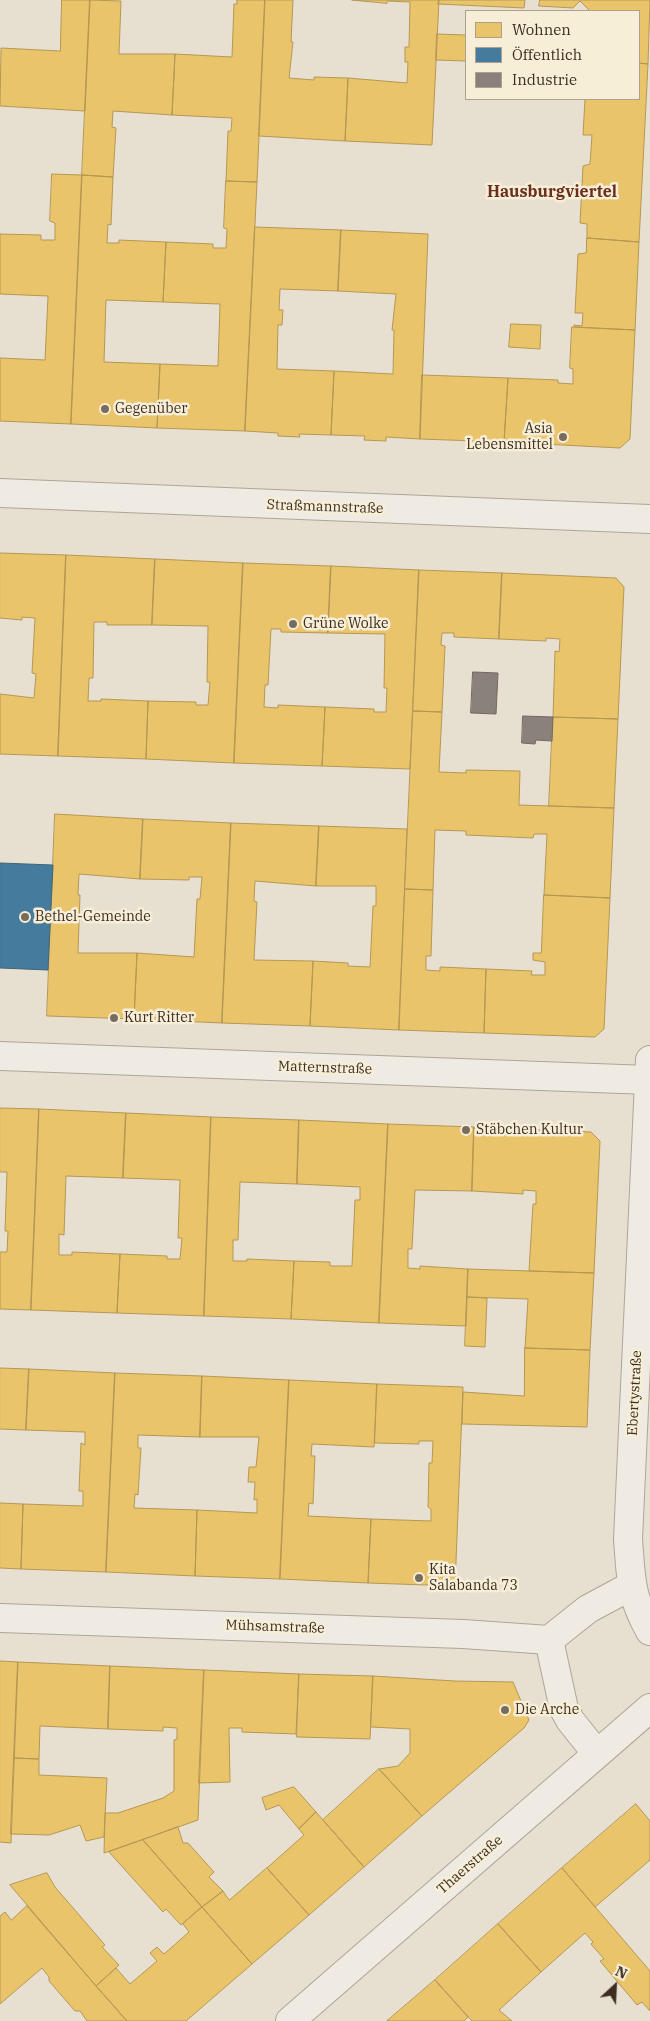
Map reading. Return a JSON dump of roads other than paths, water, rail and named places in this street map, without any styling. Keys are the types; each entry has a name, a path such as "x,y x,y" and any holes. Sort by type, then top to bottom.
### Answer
{"street":[{"name":"Straßmannstraße","path":"0,494 650,519"},
{"name":"Matternstraße","path":"0,1056 650,1070"},
{"name":"Ebertystraße","path":"650,1070 628,1540 631,1586 638,1610 650,1631"},
{"path":"597,1754 570,1720 564,1709 549,1640 588,1609 631,1586"},
{"name":"Mühsamstraße","path":"0,1618 446,1633 549,1640"},
{"name":"Thaerstraße","path":"290,2021 650,1708"}],"place":[{"name":"Gegenüber","path":"105,409"},
{"name":"Asia Lebensmittel","path":"563,437"},
{"name":"Grüne Wolke","path":"293,624"},
{"name":"Bethel-Gemeinde","path":"25,917"},
{"name":"Kurt Ritter","path":"114,1018"},
{"name":"Stäbchen Kultur","path":"466,1130"},
{"name":"Kita Salabanda 73","path":"419,1578"},
{"name":"Die Arche","path":"505,1710"}],"district":[{"name":"Hausburgviertel","path":"552,192"}]}
